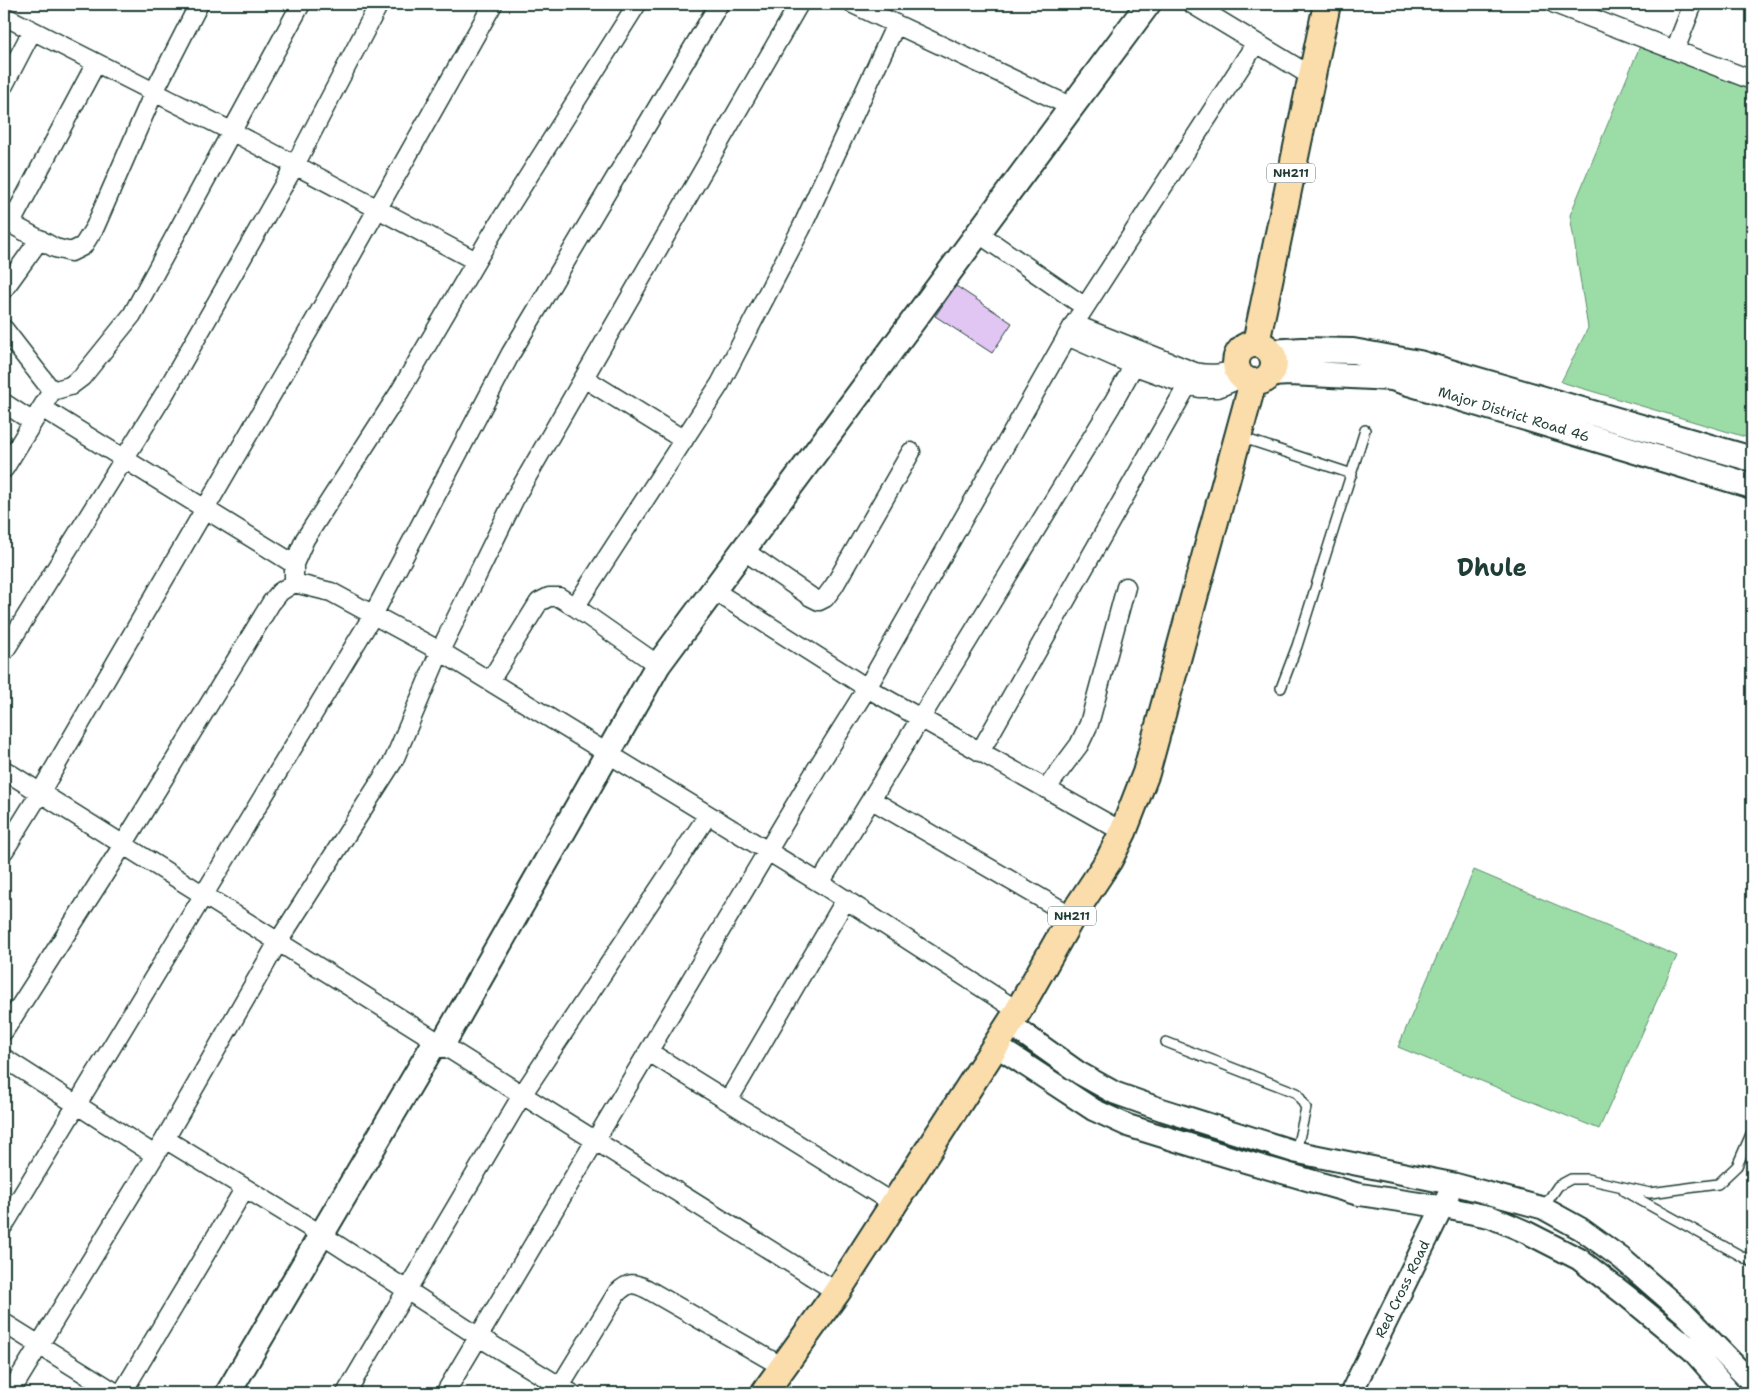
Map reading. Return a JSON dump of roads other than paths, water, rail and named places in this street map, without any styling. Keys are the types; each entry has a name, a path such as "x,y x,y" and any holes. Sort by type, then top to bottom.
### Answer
{"main road":[{"path":"228,1393 434,1044 442,1045 658,665 1148,4"},
{"name":"NH211","path":"764,1393 837,1292 1014,1017 1072,916 1109,860 1123,832 1146,773 1239,436 1255,366 1311,76 1327,4"},
{"name":"Major District Road 46","path":"1255,366 1302,350 1353,351 1419,363 1752,459"},
{"name":"Major District Road 46","path":"1255,366 1290,373 1392,378 1752,486"}],"street":[{"path":"96,63 7,222 55,248 71,252 83,246 95,227 154,92 198,4"},
{"path":"4,469 52,391 70,386 82,377 132,315 301,4"},
{"path":"4,652 165,393 295,165 379,4"},
{"path":"4,851 40,793 205,509 378,209 493,4"},
{"path":"294,583 294,564 305,539 399,393 476,261 637,4"},
{"path":"4,1226 374,614 511,352 719,4"},
{"path":"10,1393 165,1139 278,942 394,760 440,651 517,494 799,4"},
{"path":"853,4 1072,107"},
{"path":"1192,4 1311,76"},
{"path":"1554,4 1752,80"},
{"path":"1674,50 1693,4"},
{"path":"4,16 231,131 476,261"},
{"path":"575,607 720,384 775,282 801,229 896,24"},
{"path":"4,85 32,31"},
{"path":"445,1393 867,688 1070,330 1256,42"},
{"path":"978,233 1085,307"},
{"path":"4,290 40,239"},
{"path":"4,329 52,391"},
{"path":"1070,330 1192,378 1255,366"},
{"path":"820,883 1139,358"},
{"path":"584,378 684,440"},
{"path":"980,752 1192,378"},
{"path":"4,403 37,415 124,459 294,564"},
{"path":"743,550 819,602 825,598 834,586 911,452"},
{"path":"4,1031 124,845 271,603 280,592 294,583 330,592 440,651 846,899 1014,1017 1079,1073 1115,1093 1296,1152 1454,1184 1543,1208 1581,1229 1621,1258 1682,1312 1752,1383"},
{"path":"1046,789 1079,745 1090,724 1126,587"},
{"path":"714,590 867,688 1123,832"},
{"path":"490,681 539,602 549,597 560,597 658,665"},
{"path":"4,770 837,1292"},
{"path":"872,800 1072,916"},
{"path":"346,1393 522,1095 708,815"},
{"path":"728,1101 846,899"},
{"path":"995,1045 1094,1110 1129,1126 1357,1194 1491,1218 1526,1232 1579,1259 1628,1297 1692,1350 1730,1393"},
{"path":"649,1052 894,1204"},
{"path":"4,1058 155,1155"},
{"path":"165,1139 322,1235 562,1391 617,1293 630,1283 647,1289 783,1367"},
{"name":"Red Cross Road","path":"1351,1393 1454,1184"},
{"path":"122,1393 245,1188"},
{"path":"4,1323 116,1393"}],"lane":[{"path":"1281,688 1297,646 1366,430"},
{"path":"1239,436 1352,474"},
{"path":"1166,1042 1297,1093 1306,1108 1296,1152"},
{"path":"1543,1208 1558,1186 1571,1179 1587,1179 1650,1193 1718,1184 1737,1166 1752,1132"},
{"path":"1615,1186 1752,1262"}],"district":[{"name":"Dhule","path":"1492,568"}]}
